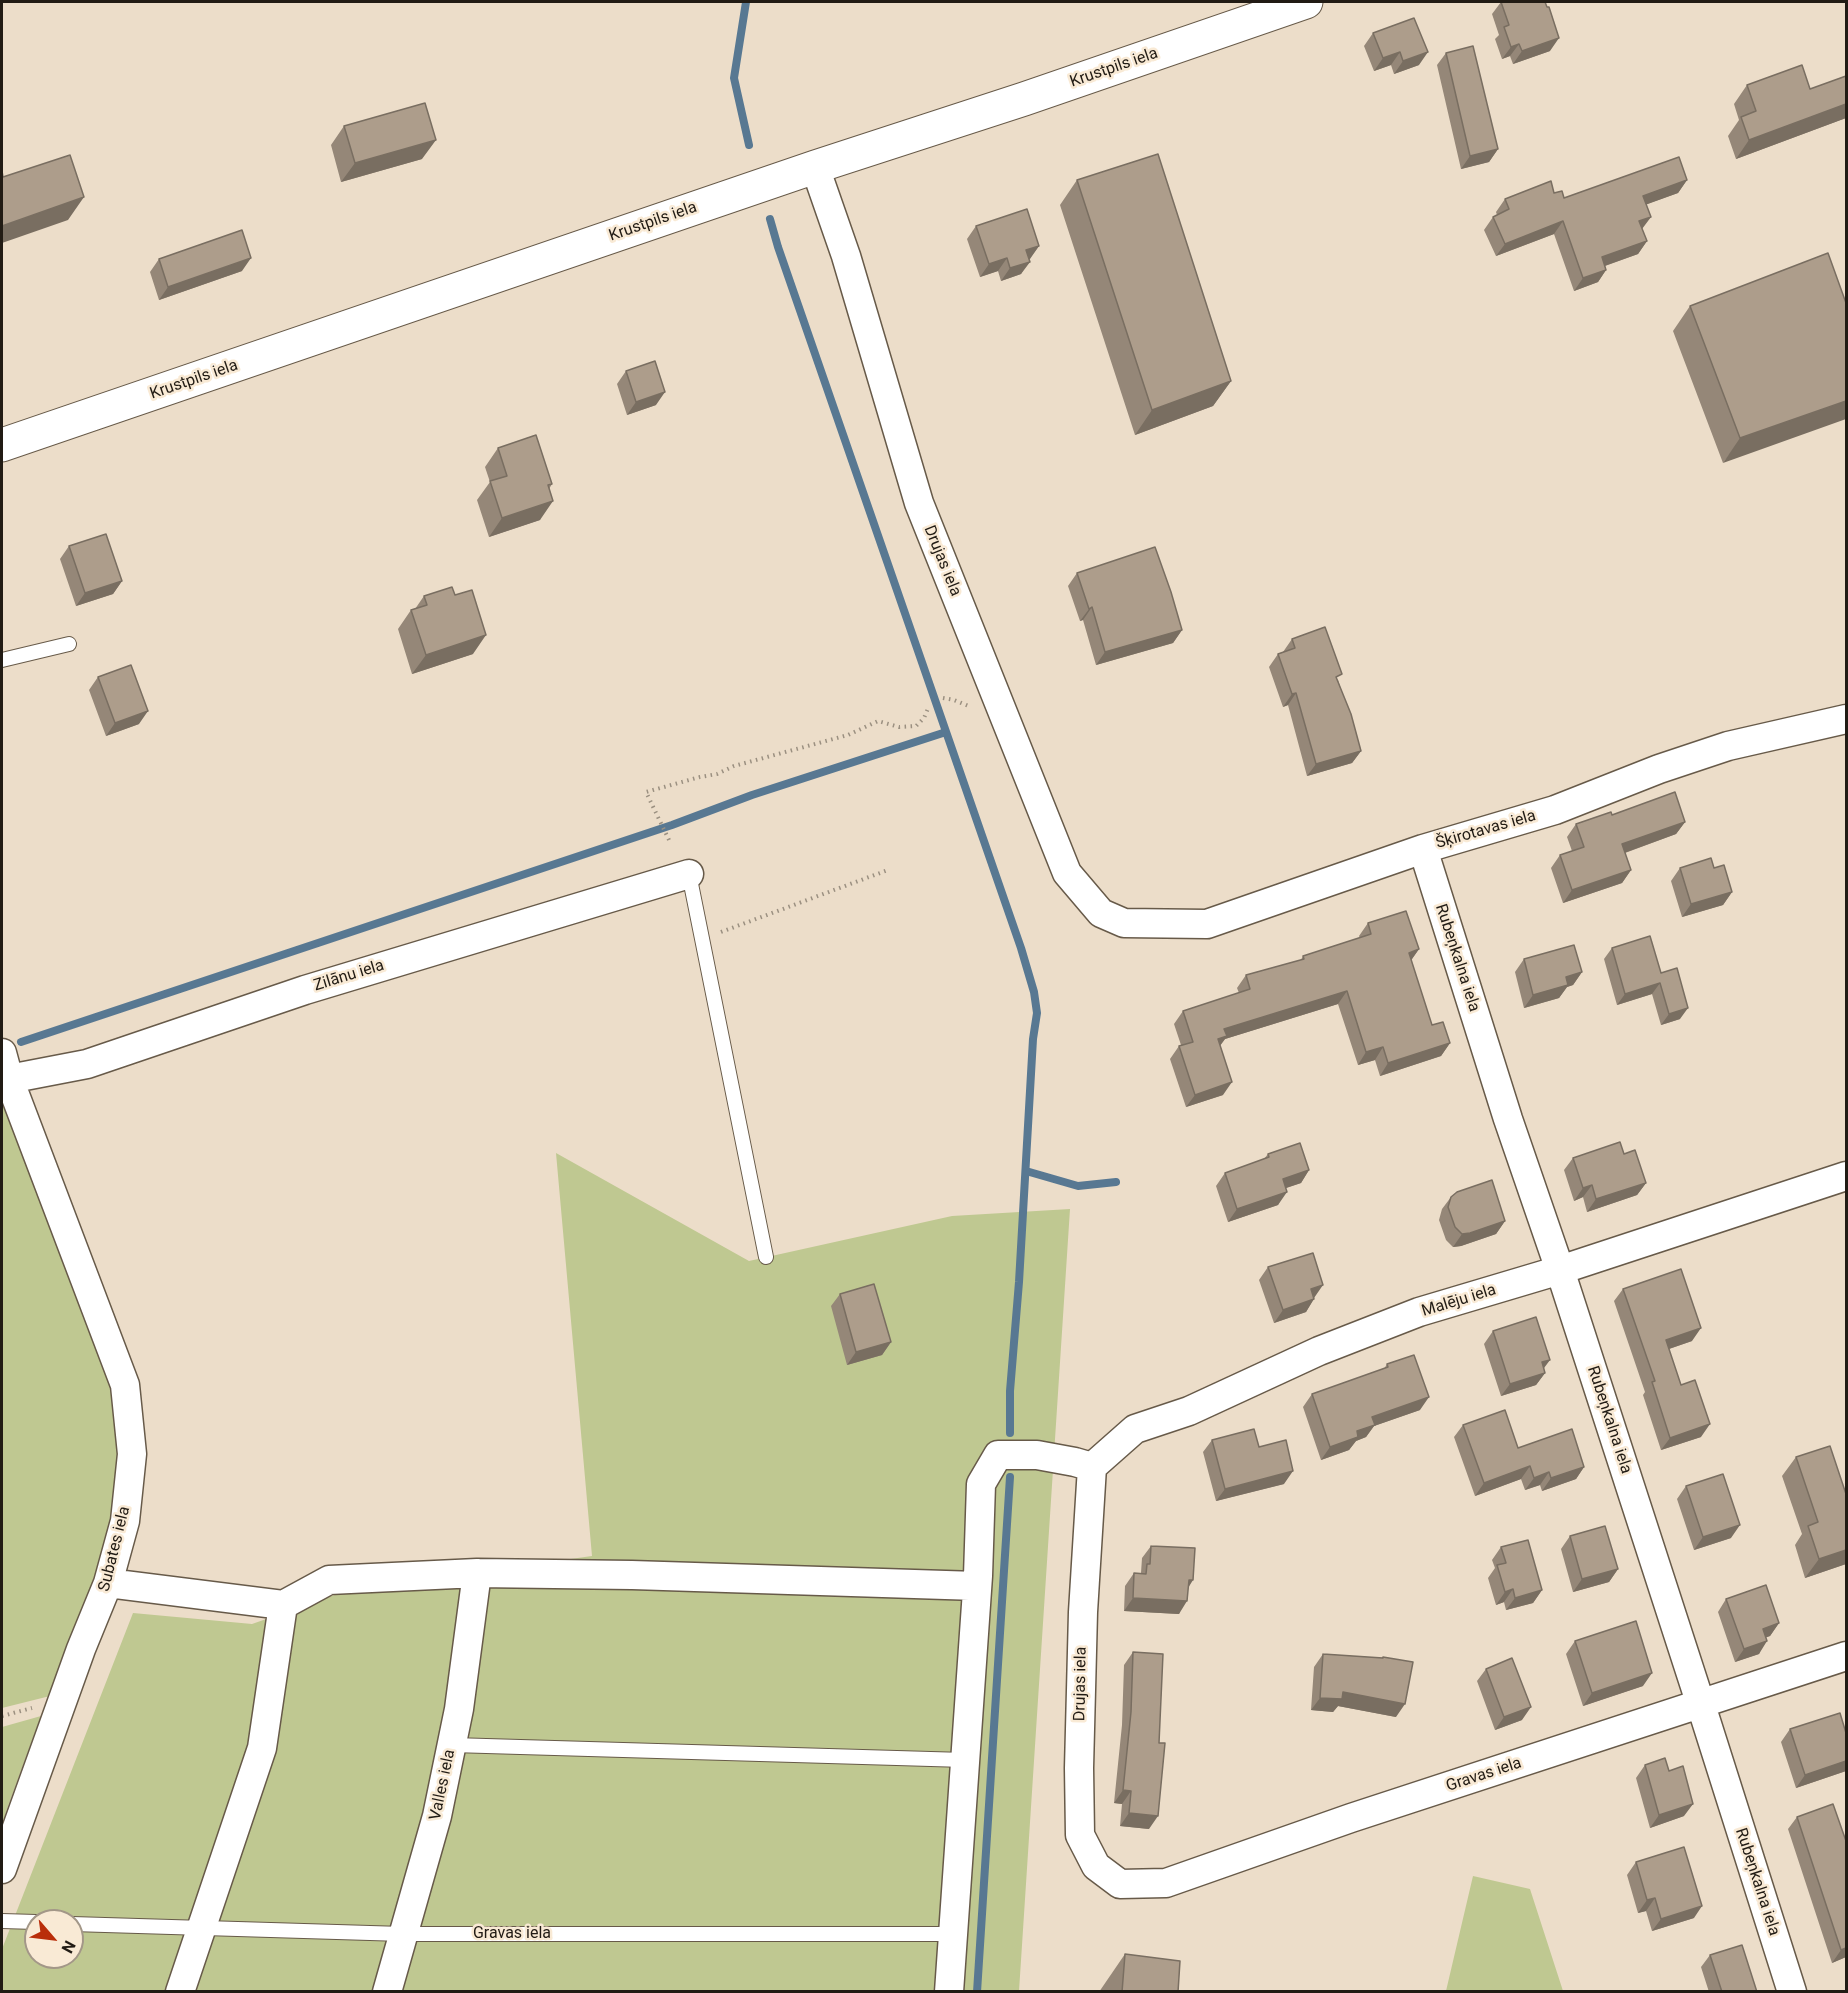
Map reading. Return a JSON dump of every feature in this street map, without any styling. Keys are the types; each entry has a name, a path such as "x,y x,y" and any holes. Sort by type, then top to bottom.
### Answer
{"street":[{"name":"Krustpils iela","path":"2,445 1306,2"},
{"name":"Drujas iela","path":"815,167 846,256 919,503 1067,873 1101,914 1124,923"},
{"name":"Šķirotavas iela","path":"1124,923 1207,924 1423,849 1544,813 1659,769 1728,746 1846,719"},
{"name":"Rubeņkalna iela","path":"1423,849 1508,1119 1560,1270 1792,1992"},
{"name":"Zilānu iela","path":"5,1066 87,1064 305,990 689,874"},
{"name":"Subates iela","path":"2,1869 81,1649 108,1583 125,1521 132,1454 125,1385 5,1066"},
{"name":"Malēju iela","path":"1092,1467 1135,1429 1189,1411 1319,1351 1419,1312 1560,1270 1846,1176"},
{"path":"949,1992 977,1586 981,1484 998,1455 1037,1455 1092,1467"},
{"name":"Drujas iela","path":"1092,1467 1083,1612 1079,1768 1080,1835 1096,1866 1120,1884"},
{"path":"108,1583 283,1605 329,1580 477,1573 632,1575 977,1586"},
{"name":"Valles iela","path":"387,1992 437,1815 459,1709 477,1573"},
{"path":"180,1992 262,1748 283,1605"},
{"name":"Gravas iela","path":"1120,1884 1166,1883 1342,1821 1846,1656"}],"lane":[{"path":"2,660 69,644"},
{"path":"689,874 766,1257"},
{"path":"452,1745 965,1760"},
{"path":"2,1921 24,1922"},
{"name":"Gravas iela","path":"84,1923 403,1934 952,1934"}],"path":[{"path":"669,840 646,792 717,774 734,766 848,735 878,721 899,727 916,726 924,718 929,706"},
{"path":"701,939 888,870"}],"green space":[{"path":"2,1075 109,1364 120,1448 110,1539 50,1696 2,1708"},
{"path":"556,1153 749,1261 952,1216 1070,1209 1019,1991 2,1992 2,1949 133,1613 252,1624 349,1590 592,1556"},
{"path":"41,1716 7,1809 2,1824 2,1727"},
{"path":"1473,1876 1530,1889 1563,1991 1446,1991"}],"building":[{"path":"1501,2 1545,2 1549,7 1559,38 1522,51 1519,44 1511,47 1504,27 1509,25"},
{"path":"1414,18 1428,52 1403,61 1400,52 1383,58 1373,33"},
{"path":"1473,46 1498,149 1470,156 1446,53"},
{"path":"1802,65 1810,89 1846,76 1846,104 1749,140 1741,117 1756,111 1747,85"},
{"path":"425,103 436,140 355,163 344,126"},
{"path":"1158,154 1231,381 1152,410 1077,180"},
{"path":"70,155 84,197 2,226 2,171 3,177"},
{"path":"1679,157 1687,180 1643,196 1651,217 1639,221 1647,241 1602,257 1606,270 1583,278 1563,221 1505,244 1493,217 1509,209 1505,199 1551,181 1554,193 1562,191 1564,198"},
{"path":"1027,209 1039,246 1026,250 1030,262 1010,268 1007,258 989,264 976,226"},
{"path":"242,230 251,258 168,287 159,259"},
{"path":"1828,253 1846,303 1846,401 1740,438 1690,306"},
{"path":"655,361 665,392 636,402 626,371"},
{"path":"536,435 552,484 548,485 553,501 502,518 490,481 507,476 498,448"},
{"path":"106,534 122,581 85,593 69,546"},
{"path":"1155,547 1182,630 1105,652 1092,607 1089,609 1077,573"},
{"path":"452,587 455,595 472,590 486,635 426,655 411,610 427,605 424,596"},
{"path":"1325,627 1342,674 1336,677 1351,714 1361,751 1316,764 1296,693 1292,694 1278,654 1295,648 1292,639"},
{"path":"131,665 148,711 115,723 98,677"},
{"path":"1675,792 1685,822 1622,844 1631,870 1572,890 1560,855 1584,847 1576,824 1611,812 1612,815"},
{"path":"1711,858 1714,868 1724,865 1732,892 1691,904 1680,868"},
{"path":"1406,911 1419,949 1409,953 1432,1025 1443,1022 1450,1043 1388,1063 1383,1047 1366,1052 1347,991 1224,1029 1227,1036 1218,1039 1232,1082 1195,1095 1179,1046 1193,1042 1183,1011 1250,989 1246,975 1304,959 1303,956 1371,934 1368,923"},
{"path":"1650,936 1661,973 1677,968 1688,1008 1669,1014 1660,983 1625,994 1612,948"},
{"path":"1574,945 1582,972 1566,977 1568,985 1533,995 1524,959"},
{"path":"1620,1142 1624,1154 1635,1150 1646,1183 1596,1199 1592,1185 1583,1188 1573,1158"},
{"path":"1300,1143 1309,1170 1283,1179 1287,1192 1237,1209 1225,1173"},
{"path":"1492,1180 1505,1221 1462,1234 1455,1227 1448,1207 1451,1197 1457,1192"},
{"path":"1313,1253 1323,1285 1311,1289 1314,1299 1283,1310 1268,1267"},
{"path":"1681,1269 1701,1328 1666,1340 1681,1385 1695,1380 1710,1424 1670,1438 1652,1382 1655,1381 1623,1289"},
{"path":"874,1284 891,1342 856,1352 840,1294"},
{"path":"1536,1317 1550,1360 1542,1362 1545,1373 1510,1384 1493,1331"},
{"path":"1414,1355 1429,1397 1372,1417 1375,1425 1357,1431 1358,1437 1330,1447 1312,1394 1388,1367 1387,1364"},
{"path":"1505,1410 1518,1448 1572,1429 1584,1467 1551,1478 1549,1472 1534,1478 1530,1466 1484,1483 1463,1425"},
{"path":"1254,1429 1259,1447 1286,1440 1293,1471 1225,1489 1212,1440"},
{"path":"1830,1446 1846,1494 1846,1550 1819,1559 1808,1526 1818,1522 1796,1457"},
{"path":"1723,1474 1740,1525 1703,1537 1686,1486"},
{"path":"1605,1526 1618,1569 1582,1579 1570,1536"},
{"path":"1528,1540 1542,1590 1515,1598 1513,1589 1505,1592 1497,1565 1506,1563 1501,1547"},
{"path":"1151,1546 1195,1548 1193,1580 1189,1580 1187,1601 1133,1598 1134,1573 1146,1574 1147,1564 1150,1564"},
{"path":"1766,1585 1779,1623 1763,1629 1767,1641 1744,1649 1726,1599"},
{"path":"1636,1621 1652,1673 1592,1693 1575,1641"},
{"path":"1133,1652 1163,1654 1159,1743 1165,1743 1158,1816 1129,1813 1131,1791 1123,1790 1131,1712"},
{"path":"1323,1654 1383,1657 1413,1662 1405,1704 1343,1692 1342,1699 1320,1698"},
{"path":"1512,1658 1531,1707 1504,1717 1486,1669"},
{"path":"1840,1713 1846,1733 1846,1761 1805,1775 1790,1729"},
{"path":"1665,1758 1669,1771 1683,1766 1693,1804 1659,1815 1645,1765"},
{"path":"1833,1804 1846,1841 1846,1948 1841,1950 1797,1817"},
{"path":"1684,1847 1702,1906 1661,1919 1655,1898 1647,1900 1636,1862"},
{"path":"1742,1945 1757,1992 1722,1992 1710,1955"},
{"path":"1125,1954 1180,1961 1178,1992 1122,1992"}],"waterway":[{"path":"746,2 734,78 749,145"},
{"path":"770,219 1021,948 1034,992 1037,1013 1033,1039 1019,1282 1010,1391 1010,1433"},
{"path":"21,1042 672,825 752,795 946,732"},
{"path":"1026,1171 1078,1186 1116,1182"},
{"path":"977,1992 1010,1477"}]}
